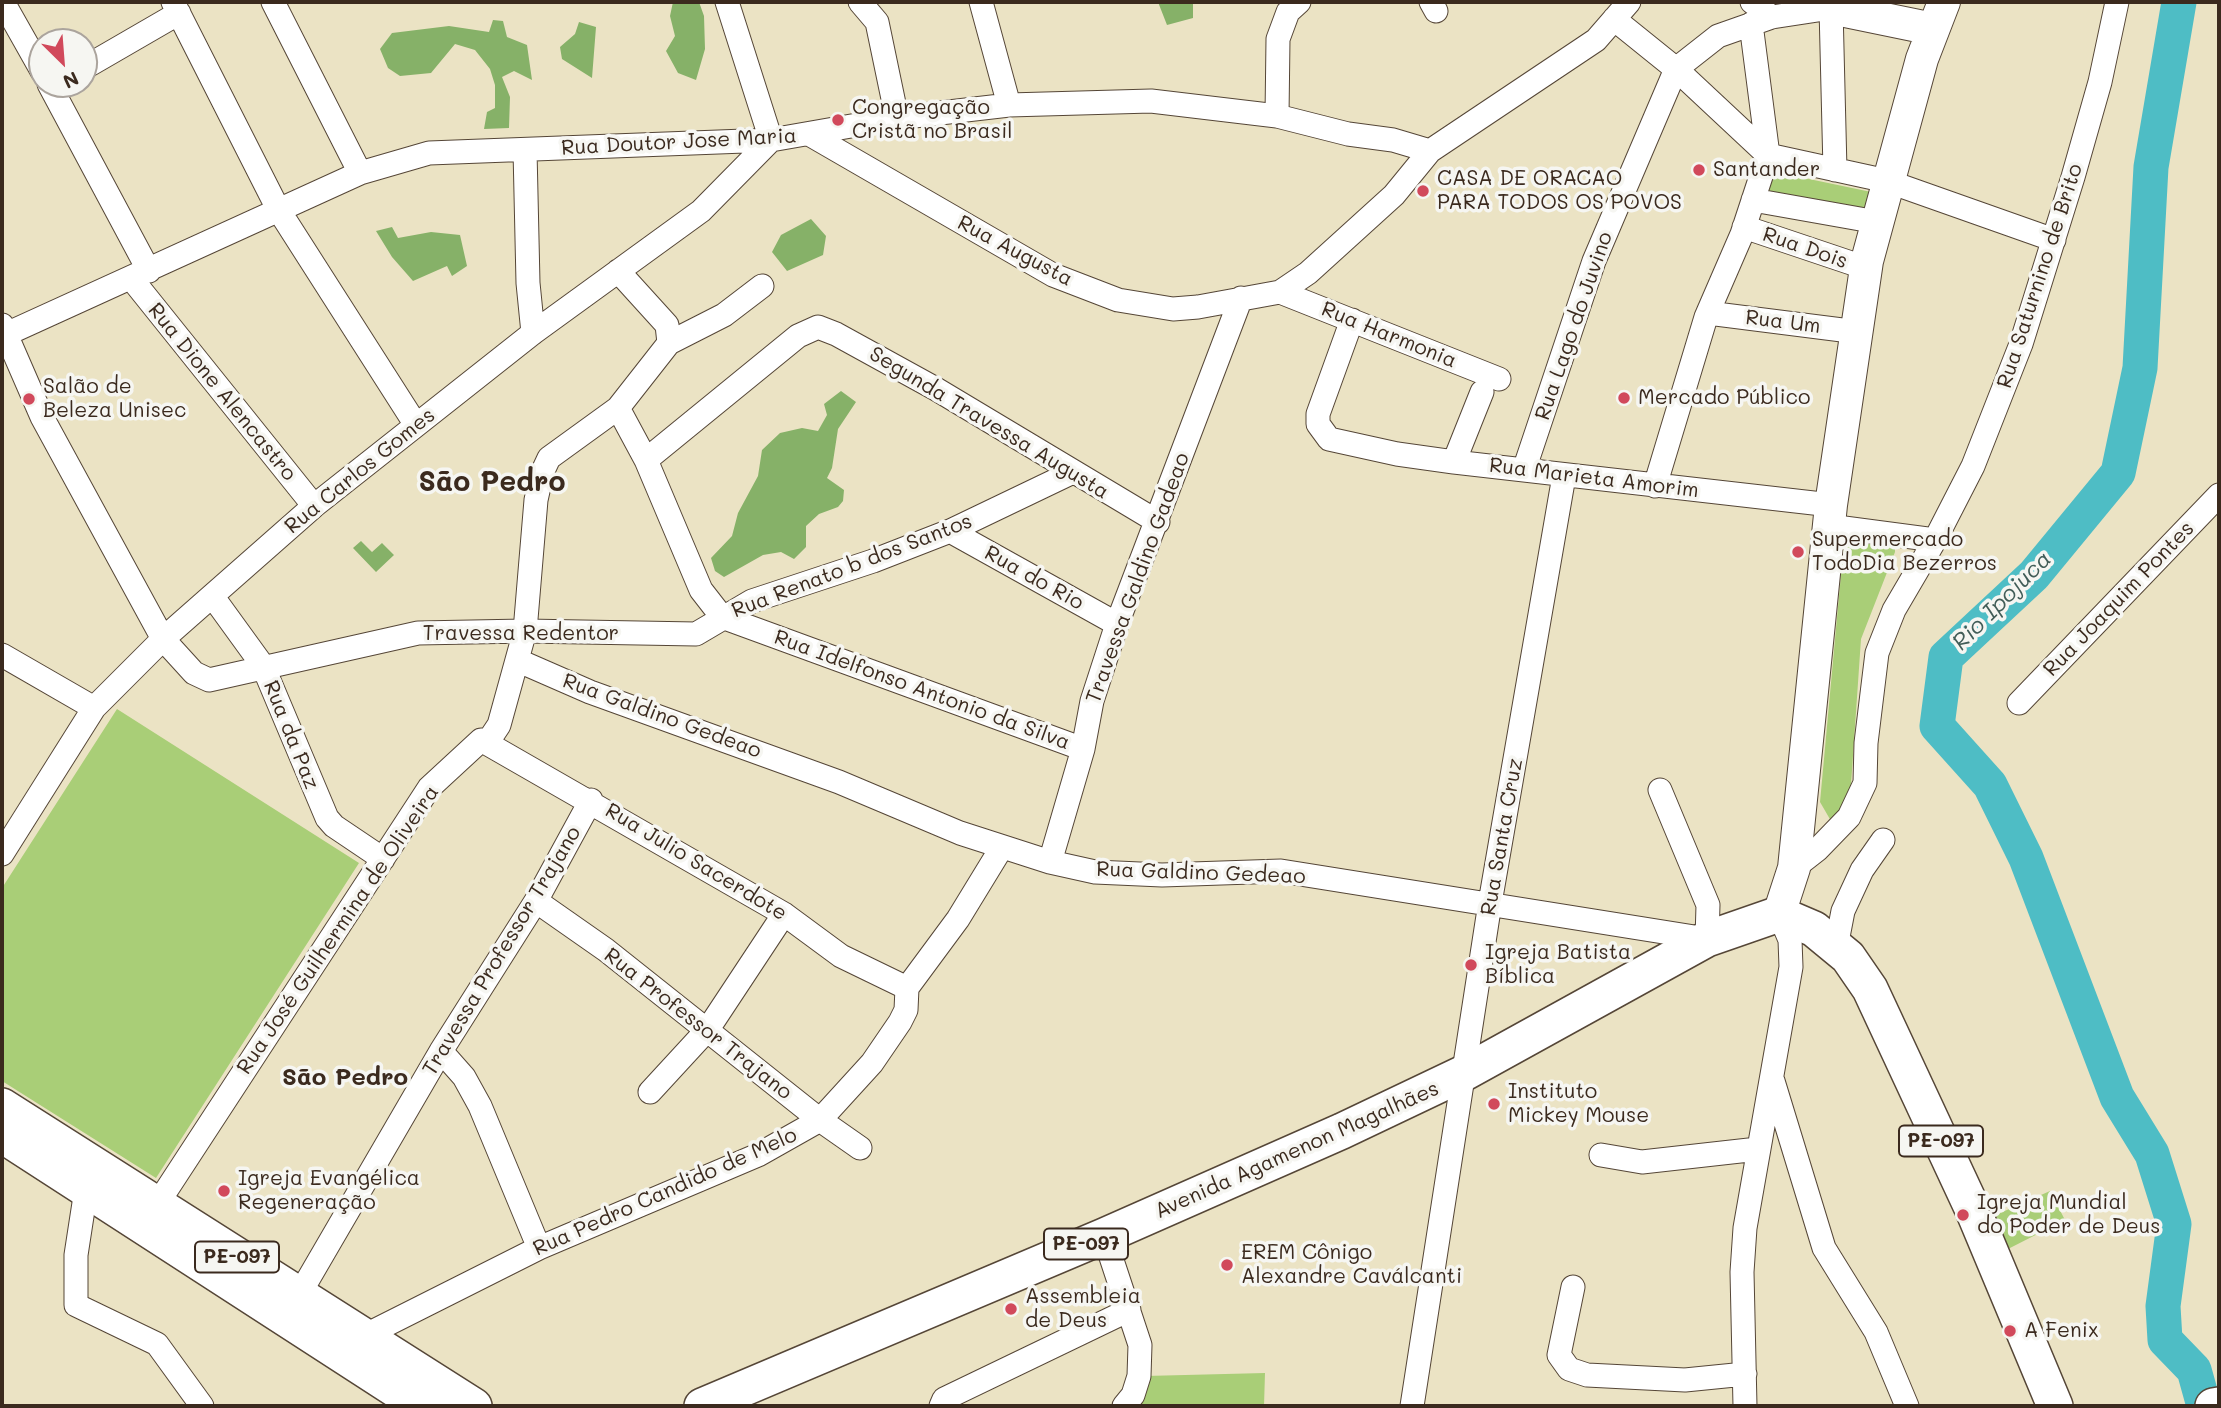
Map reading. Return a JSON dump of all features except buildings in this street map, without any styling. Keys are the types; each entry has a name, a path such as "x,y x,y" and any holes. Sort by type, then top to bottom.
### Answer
{"main road":[{"path":"1779,914 1794,868 1830,515 1866,268 1887,181 1922,59 1939,15 1831,5"},
{"name":"PE-097","path":"1466,1072 1707,939 1779,914 1814,929 1847,957 1870,989 1973,1210 2054,1406"},
{"name":"Avenida Agamenon Magalhães","path":"702,1406 1104,1237 1342,1131 1466,1072"},
{"name":"PE-097","path":"2,1105 156,1206 421,1406"},
{"name":"PE-097","path":"2,1135 86,1190 292,1308 363,1336 474,1406"},
{"path":"2213,1406 2219,1405"}],"street":[{"name":"Rua Dione Alencastro","path":"3,2 28,45"},
{"path":"273,2 360,173"},
{"path":"727,2 771,140"},
{"path":"860,2 877,22 897,118"},
{"path":"981,2 1009,105"},
{"path":"1278,116 1278,39 1288,12 1299,2"},
{"path":"1280,292 1355,233 1394,195 1430,151 1586,47 1629,2"},
{"name":"Rua Saturnino de Brito","path":"1794,868 1849,817 1865,783 1866,743 1877,653 1894,610 1935,540 1988,431 2054,240 2100,82 2117,2"},
{"path":"1831,5 1835,170"},
{"name":"Rua Lago do Juvino","path":"1524,470 1594,261 1676,69 1718,36 1758,14 1831,5"},
{"path":"98,59 176,7 278,209 357,338 416,425"},
{"path":"1655,486 1707,313 1744,227 1768,155 1758,14"},
{"path":"1614,19 1676,69 1768,155 1887,181 2054,240"},
{"name":"Rua Dione Alencastro","path":"58,98 140,274 314,506"},
{"name":"Rua Doutor Jose Maria","path":"3,332 140,274 360,173 429,153 771,140 897,118 1009,105 1152,101 1278,116 1349,134 1393,139 1430,151"},
{"name":"Rua Augusta","path":"808,134 1053,275 1118,300 1173,309 1280,292"},
{"name":"Rua Carlos Gomes","path":"2,854 94,708 163,639 314,506 533,333 701,211 771,140"},
{"path":"525,150 528,283 533,333"},
{"path":"1753,200 1877,222"},
{"name":"Rua Dois","path":"1744,227 1866,268"},
{"path":"618,271 667,325 669,343 724,315 762,286"},
{"name":"Rua Harmonia","path":"1280,292 1352,320 1490,386 1454,463"},
{"name":"Travessa Galdino Gadeao","path":"1050,862 1083,749 1092,701 1117,624 1241,298"},
{"name":"Rua Um","path":"1707,313 1858,331"},
{"name":"Rua Marieta Amorim","path":"1352,320 1318,414 1318,424 1329,439 1356,447 1454,463 1655,486 1830,515 1935,540"},
{"name":"Segunda Travessa Augusta","path":"646,460 797,336 818,327 836,334 936,389 1070,472 1158,522"},
{"path":"3,332 42,417 163,639"},
{"name":"Rua José Guilhermina de Oliveira","path":"156,1206 429,788 481,740 489,740 499,725 525,631 536,500 542,473 549,458 618,408 669,343"},
{"path":"618,408 646,460 716,622"},
{"name":"Rua Renato b dos Santos","path":"716,622 752,601 873,561 950,531 1070,472"},
{"name":"Rua Santa Cruz","path":"1412,1406 1466,1072 1490,903 1564,477"},
{"name":"Rua Joaquim Pontes","path":"2019,703 2219,495"},
{"name":"Rua do Rio","path":"950,531 1117,624"},
{"name":"Rua da Paz","path":"213,597 263,666 327,818 334,826 383,859"},
{"name":"Travessa Redentor","path":"163,639 194,673 209,680 418,633 525,631 685,636 716,622"},
{"name":"Rua Idelfonso Antonio da Silva","path":"716,622 1083,749"},
{"path":"2,654 94,708"},
{"name":"Rua Galdino Gedeao","path":"519,660 590,692 839,782 960,833 1050,862 1096,872 1163,875 1281,871 1707,939"},
{"name":"Rua Julio Sacerdote","path":"481,740 591,800 784,914 841,956 907,988"},
{"path":"1660,790 1708,905 1707,939"},
{"name":"Travessa Professor Trajano","path":"292,1308 441,1051 536,901 591,800"},
{"path":"1836,947 1843,911 1862,870 1883,840"},
{"name":"Rua Pedro Candido de Melo","path":"363,1336 539,1248 758,1155 820,1120 872,1063 900,1022 906,1010 907,988 958,919 1002,847"},
{"name":"Rua Professor Trajano","path":"536,901 607,950 820,1120 860,1148"},
{"path":"650,1092 708,1029 784,914"},
{"path":"1745,1406 1743,1261 1758,1149 1791,967 1790,940 1779,914"},
{"path":"441,1051 464,1077 480,1106 539,1248"},
{"path":"1772,1078 1824,1248 1876,1332 1896,1374 1907,1406"},
{"path":"1601,1155 1642,1162 1758,1149"},
{"path":"86,1190 76,1255 76,1305 157,1344 202,1406"},
{"path":"1104,1237 1129,1310 1141,1361 1133,1395 1124,1406"},
{"path":"1573,1287 1559,1355 1569,1369 1587,1375 1685,1380 1745,1374"},
{"path":"941,1406 944,1399 1129,1310"}],"green space":[{"path":"673,2 699,2 704,16 705,49 696,80 678,73 666,51 675,36 670,16"},
{"path":"1158,2 1193,2 1193,18 1167,25"},
{"path":"493,20 503,21 507,37 527,45 532,80 514,71 502,77 510,97 509,128 484,129 487,112 495,108 495,85 490,69 475,50 455,44 431,73 400,76 388,68 380,49 392,33 449,26 489,32"},
{"path":"579,22 596,27 592,78 562,59 560,47 575,34"},
{"path":"1766,170 1876,193 1868,215 1759,195"},
{"path":"811,219 826,236 823,255 787,271 772,252 781,235"},
{"path":"392,227 398,238 431,232 460,235 467,266 452,276 447,266 413,281 392,257 376,231"},
{"path":"841,391 856,402 838,429 832,468 827,478 844,490 843,501 838,507 819,514 806,526 806,547 794,559 781,552 763,555 724,577 715,571 711,558 732,536 738,513 758,476 762,450 780,433 802,428 818,431 827,415 824,404"},
{"path":"1845,531 1895,541 1895,552 1861,639 1849,814 1831,821 1820,802"},
{"path":"361,541 372,552 382,543 394,555 376,572 353,548"},
{"path":"117,709 359,863 156,1178 2,1081 2,888"},
{"path":"2050,1191 2065,1220 2008,1249 1991,1217"},
{"path":"1265,1373 1264,1406 1141,1406 1145,1376"}],"waterway":[{"name":"Rio Ipojuca","path":"2179,2 2151,167 2140,368 2118,473 2034,575 1946,657 1937,726 1990,785 2026,858 2117,1097 2152,1154 2174,1224 2163,1306 2165,1340 2194,1370 2204,1406"}],"place":[{"name":"Congregação Cristã no Brasil","path":"838,120"},
{"name":"Santander","path":"1699,170"},
{"name":"CASA DE ORACAO PARA TODOS OS POVOS","path":"1423,191"},
{"name":"Mercado Público","path":"1624,398"},
{"name":"Salão de Beleza Unisec","path":"29,399"},
{"name":"Supermercado TodoDia Bezerros","path":"1798,552"},
{"name":"Igreja Batista Bíblica","path":"1471,965"},
{"name":"Instituto Mickey Mouse","path":"1494,1104"},
{"name":"Igreja Evangélica Regeneração","path":"224,1191"},
{"name":"Igreja Mundial do Poder de Deus","path":"1963,1215"},
{"name":"EREM Cônigo Alexandre Caválcanti","path":"1227,1265"},
{"name":"Assembleia de Deus","path":"1011,1309"},
{"name":"A Fenix","path":"2010,1331"}],"district":[{"name":"São Pedro","path":"492,482"},
{"name":"São Pedro","path":"345,1078"}]}
